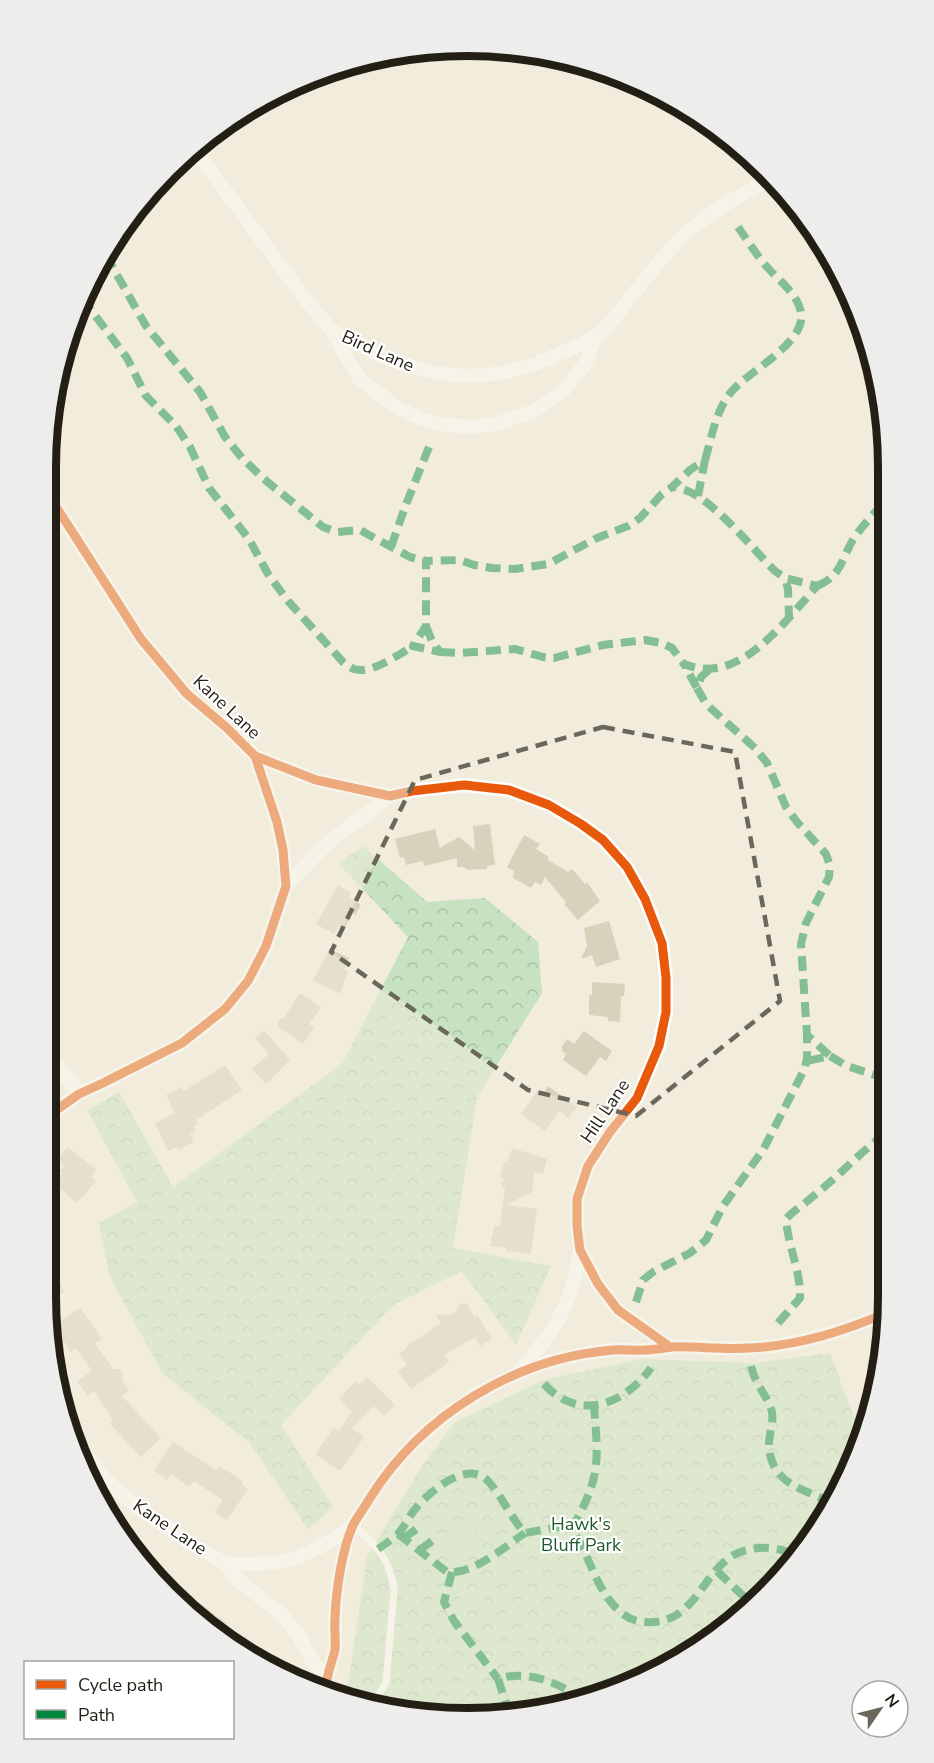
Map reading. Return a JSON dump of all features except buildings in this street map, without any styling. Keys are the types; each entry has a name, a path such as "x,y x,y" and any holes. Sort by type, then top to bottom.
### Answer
{"street":[{"name":"Bird Lane","path":"199,155 303,296 331,330 360,380 398,408 422,419 445,425 473,427 519,417 536,410 564,390 585,364 597,335"},
{"name":"Bird Lane","path":"331,330 366,350 416,369 466,376 492,375 541,363 597,335 617,315 684,235 719,209 764,182"},
{"name":"Kane Lane","path":"56,507 136,631 156,658 187,694 227,728 255,756 277,822 283,850 286,886 266,946 248,981 225,1009 182,1043 79,1094 56,1110"},
{"path":"255,756 316,780 390,796"},
{"name":"Hill Lane","path":"390,796 464,785 508,790 549,805 603,840 627,867 645,898 662,943 666,978 666,1012 658,1046 637,1098 609,1132 588,1166 577,1199 580,1250"},
{"path":"286,886 329,842 350,825 373,812 390,796"},
{"path":"56,1062 79,1094"},
{"path":"580,1250 598,1284 618,1310 670,1347"},
{"path":"519,1371 540,1347 564,1308 572,1287 580,1250"},
{"path":"326,1682 335,1648 334,1617 339,1577 353,1525 383,1477 434,1425 486,1388 519,1371 566,1358 613,1350 670,1347 749,1348 810,1341 878,1316"},
{"name":"Kane Lane","path":"90,1461 108,1482 140,1509 226,1564 237,1579 282,1615 298,1634 326,1682"},
{"name":"Kane Lane","path":"226,1564 276,1563 300,1557 325,1546 353,1525"}],"lane":[{"path":"353,1525 374,1544 386,1559 393,1576 394,1591 386,1683 376,1697"}],"highlighted area":[{"path":"603,727 735,752 780,1001 636,1116 528,1090 331,952 415,780"}],"green space":[{"path":"363,846 427,902 485,898 538,942 542,993 477,1097 453,1248 551,1266 516,1345 462,1271 393,1305 281,1425 333,1507 308,1529 249,1442 163,1374 110,1277 99,1223 137,1202 87,1110 119,1092 173,1187 342,1064 408,937 339,864"},
{"name":"Hawk's Bluff Park","path":"830,1353 858,1426 836,1478 809,1525 758,1587 718,1622 696,1638 649,1665 599,1686 547,1700 494,1707 440,1707 387,1700 347,1689 367,1557 422,1466 454,1423 543,1380 642,1359 755,1363"},
{"path":"467,1519 480,1538 448,1561 434,1542"}],"marked path":[{"path":"705,460 721,408 731,392 786,346 800,324 801,312 796,299 764,263 738,227"},
{"path":"110,264 146,326 200,392 225,437 242,458 264,479 323,527 337,532 360,530 410,557 426,561"},
{"path":"88,307 127,358 146,396 176,426 190,447 209,488 249,539 268,574 288,601 343,662 355,669 366,670 413,646"},
{"path":"391,547 429,447"},
{"path":"698,496 705,460 672,487 699,497 713,508 775,571 785,578"},
{"path":"426,626 432,641 440,652 413,646 426,626 426,561 460,560 492,568 515,569 548,564 597,538 628,526 640,518 662,494 672,487"},
{"path":"817,586 836,572 854,538 878,509"},
{"path":"709,670 701,677 697,688 684,664 704,669 723,666 742,659 775,632 790,616 817,586 785,578 788,589 789,617"},
{"path":"440,652 515,649 554,658 603,645 645,640 672,648 684,664"},
{"path":"697,688 706,704 755,748 767,763 786,807 826,854 830,866 829,877 806,923 801,944 807,1035"},
{"path":"636,1302 643,1280 653,1272 690,1253 706,1240 723,1206 763,1150 804,1070 807,1059 807,1035 830,1056 807,1061"},
{"path":"830,1056 847,1066 878,1076"},
{"path":"778,1323 800,1298 799,1278 786,1219 878,1140"},
{"path":"751,1366 772,1412 769,1448 777,1471 791,1484 824,1500"},
{"path":"544,1384 557,1396 571,1403 600,1404 628,1391 651,1368"},
{"path":"594,1404 597,1447 594,1479 572,1529 603,1591 621,1613 643,1622 668,1619 689,1605 722,1564 739,1552 763,1548 789,1552"},
{"path":"378,1549 397,1535 413,1511 430,1494 448,1481 469,1474 478,1475 487,1480 525,1533 565,1526 572,1529"},
{"path":"404,1538 422,1525"},
{"path":"398,1534 447,1572 457,1572 478,1565 525,1533"},
{"path":"420,1550 433,1540"},
{"path":"717,1571 746,1598"},
{"path":"452,1572 444,1602 454,1621 498,1679"},
{"path":"507,1706 498,1679 519,1676 540,1679 573,1693"}],"cycle path":[{"path":"56,507 141,639 187,694 227,728 255,756 277,822 283,850 286,886 266,946 248,981 225,1009 182,1043 79,1094 56,1110"},
{"path":"255,756 316,780 390,796 464,785 509,790 549,805 581,824 603,840 627,867 645,899 662,943 666,978 666,1012 659,1046 637,1098 610,1132 588,1166 577,1199 577,1226 580,1250 598,1284 618,1310 670,1347"},
{"path":"327,1683 335,1650 340,1570 353,1525 391,1468 416,1441 474,1396 507,1378 577,1355 672,1347 767,1347 837,1332 878,1316"}]}
